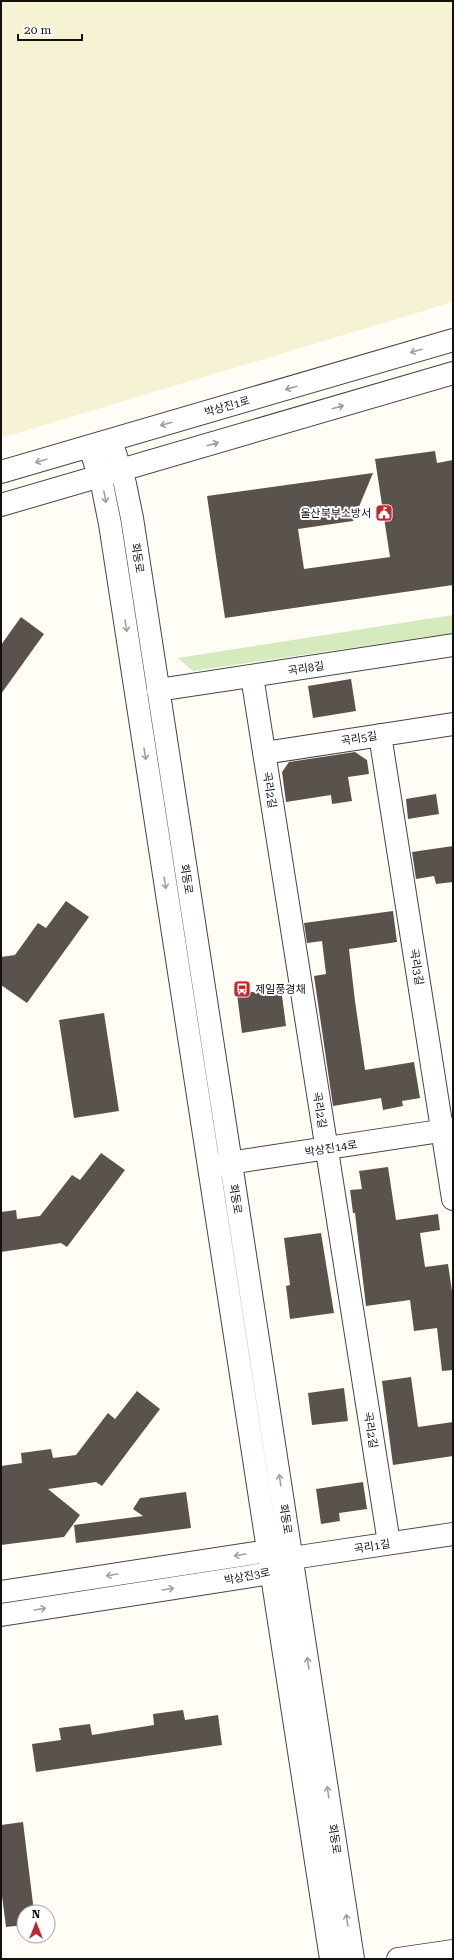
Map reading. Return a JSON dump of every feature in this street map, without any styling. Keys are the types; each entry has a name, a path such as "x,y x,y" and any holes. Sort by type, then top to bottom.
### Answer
{"street":[{"name":"박상진1로","path":"1,472 453,340"},
{"path":"1,505 453,373"},
{"name":"화동로","path":"111,441 121,471 132,518 353,1959"},
{"name":"화동로","path":"90,447 110,524 331,1959"},
{"name":"곡리8길","path":"158,690 453,645"},
{"name":"곡리2길","path":"252,676 389,1544"},
{"name":"곡리5길","path":"264,753 453,724"},
{"name":"곡리3길","path":"380,735 448,1130 453,1199"},
{"name":"박상진14로","path":"209,1166 448,1130"},
{"name":"곡리1길","path":"292,1558 453,1534"},
{"name":"박상진3로","path":"1,1592 268,1551 292,1558"},
{"name":"박상진3로","path":"1,1614 271,1573 292,1558"},
{"path":"398,1959 449,1954"}],"shaded area":[{"path":"1,1 453,1 453,302 1,438"}],"green space":[{"path":"453,615 453,633 193,671 178,658"}],"building":[{"path":"435,451 437,463 453,460 453,585 225,618 207,496 373,473 353,521 298,529 304,569 390,557 375,459"},
{"path":"21,617 44,634 1,694 1,645"},
{"path":"351,679 356,711 313,718 308,686"},
{"path":"355,752 367,760 369,774 348,777 352,801 332,804 331,795 286,802 282,772 289,762"},
{"path":"436,794 439,814 408,819 406,799"},
{"path":"453,846 453,882 436,884 434,876 416,879 412,852"},
{"path":"66,901 89,917 27,1003 1,985 1,957 15,955 38,923 46,928"},
{"path":"393,911 397,942 349,949 355,1001 365,1070 414,1062 420,1098 402,1101 403,1106 383,1110 381,1098 333,1106 314,976 326,974 322,941 307,943 304,923"},
{"path":"281,988 286,1026 242,1033 237,994"},
{"path":"104,1013 119,1111 74,1118 59,1020"},
{"path":"101,1153 125,1170 67,1247 61,1243 1,1252 1,1212 16,1210 17,1219 40,1216 72,1175 80,1180"},
{"path":"388,1167 396,1220 438,1214 440,1230 420,1233 425,1267 448,1264 453,1298 453,1370 442,1371 437,1328 414,1331 410,1300 366,1306 355,1213 353,1213 350,1190 362,1189 359,1171"},
{"path":"321,1233 334,1313 290,1319 286,1286 290,1285 284,1238"},
{"path":"411,1377 418,1427 453,1422 453,1456 393,1465 382,1381"},
{"path":"344,1388 348,1421 312,1425 308,1393"},
{"path":"137,1391 160,1409 102,1486 96,1482 48,1489 80,1515 64,1537 1,1545 1,1466 22,1463 21,1453 51,1449 53,1458 76,1455 108,1413 115,1419"},
{"path":"363,1482 367,1509 339,1513 340,1521 321,1524 316,1489"},
{"path":"186,1492 191,1528 76,1543 74,1525 143,1516 133,1509 140,1498"},
{"path":"183,1710 185,1720 218,1715 222,1745 36,1772 32,1744 61,1740 59,1728 90,1724 92,1735 154,1725 153,1714"},
{"path":"23,1822 33,1904 16,1904 16,1926 6,1927 1,1888 1,1825"}],"place":[{"name":"울산북부소방서","path":"384,513"},
{"name":"제일풍경채","path":"242,989"}]}
